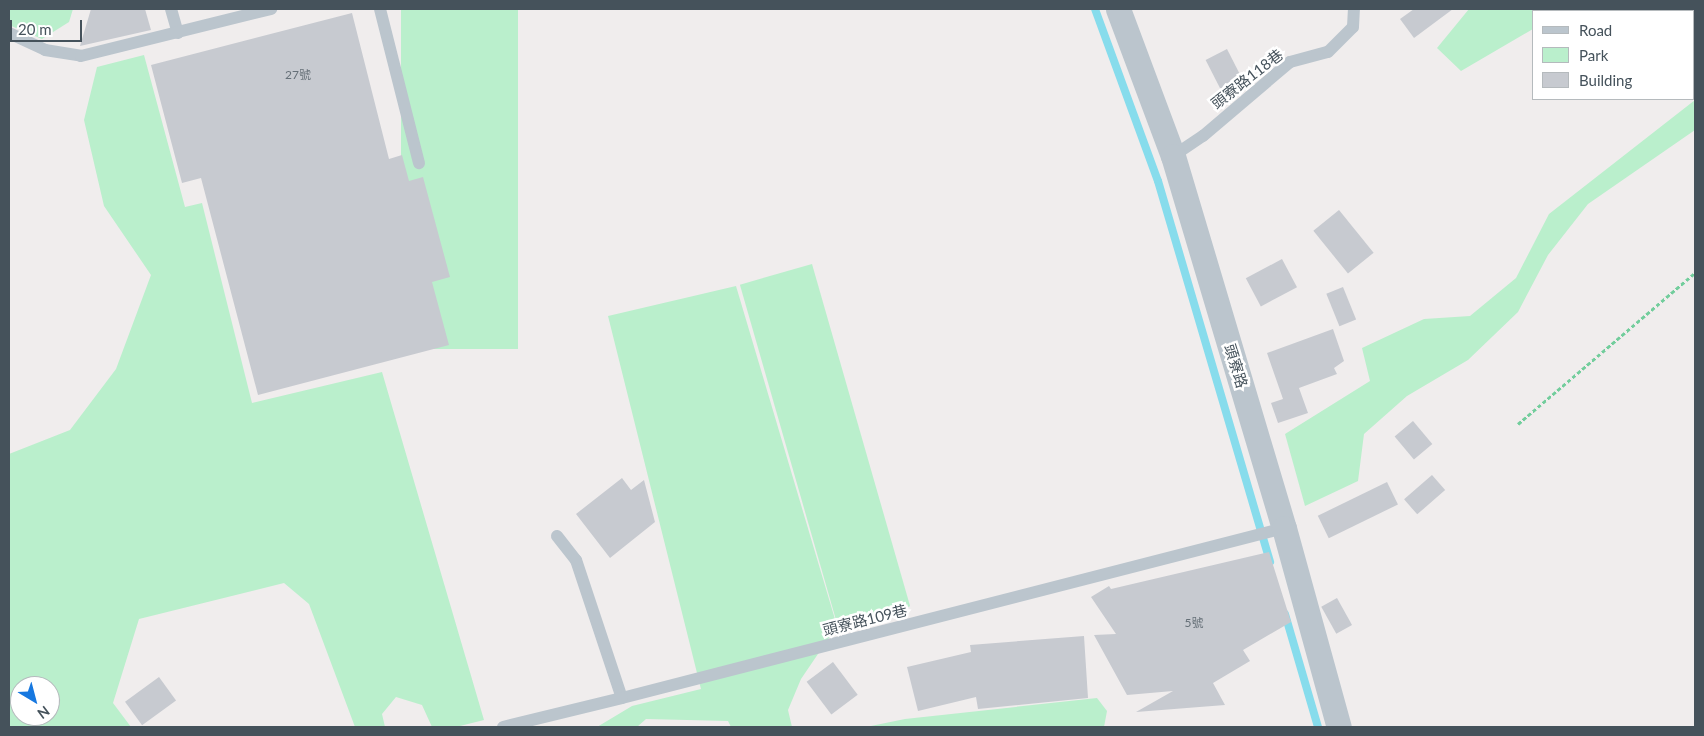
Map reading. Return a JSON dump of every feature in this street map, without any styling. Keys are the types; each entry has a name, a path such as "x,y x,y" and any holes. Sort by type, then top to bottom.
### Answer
{"street":[{"name":"頭寮路","path":"1118,9 1173,156 1284,528 1339,727"}],"lane":[{"path":"172,9 178,32"},
{"path":"9,33 45,50 81,56 272,9"},
{"path":"380,9 419,163"},
{"name":"頭寮路118巷","path":"1173,156 1203,136 1290,62 1328,52 1353,27 1354,9"},
{"name":"頭寮路109巷","path":"503,727 1284,528"},
{"path":"557,536 576,560 622,698"}],"path":[{"path":"1518,424 1695,273"}],"green space":[{"path":"9,9 73,9 69,22 42,39 9,25"},
{"path":"401,9 518,9 518,349 401,349"},
{"path":"1469,9 1559,9 1532,10 1532,30 1461,71 1437,48"},
{"path":"144,55 185,207 202,203 252,403 382,372 484,720 456,727 432,727 422,705 396,697 382,714 385,727 355,727 309,604 284,583 139,619 113,703 131,727 9,727 9,454 70,430 116,369 151,275 104,206 84,120 97,67"},
{"path":"1695,100 1695,130 1588,204 1548,255 1518,312 1468,360 1407,396 1364,434 1358,481 1305,506 1285,434 1370,381 1362,348 1424,319 1470,316 1516,278 1549,214"},
{"path":"812,264 910,606 838,627 740,285"},
{"path":"736,286 837,626 801,679 788,710 792,727 731,727 728,721 646,719 637,727 597,727 632,706 701,689 608,316"},
{"path":"1097,698 1107,711 1104,727 866,727 905,719"}],"building":[{"path":"91,9 145,9 151,30 80,46"},
{"path":"1414,9 1453,9 1414,38 1400,19"},
{"path":"352,13 389,159 402,155 409,181 423,177 450,277 432,282 449,345 258,395 201,178 182,183 151,65"},
{"path":"1227,49 1247,88 1226,99 1206,60"},
{"path":"1339,210 1374,253 1348,274 1313,231"},
{"path":"1282,259 1297,287 1261,307 1246,278"},
{"path":"1343,287 1356,319 1339,326 1326,294"},
{"path":"1333,329 1344,361 1334,368 1337,374 1299,388 1308,413 1278,423 1271,403 1283,399 1267,353"},
{"path":"1413,421 1432,444 1414,459 1395,436"},
{"path":"1432,475 1445,490 1417,514 1404,499"},
{"path":"622,478 631,490 644,480 655,522 610,558 576,514"},
{"path":"1387,482 1398,504 1329,538 1318,516"},
{"path":"1269,552 1291,622 1243,650 1250,661 1213,683 1225,705 1136,712 1173,691 1127,695 1094,635 1116,634 1091,597 1109,586 1111,589"},
{"path":"1337,598 1352,625 1336,634 1321,607"},
{"path":"1084,636 1088,698 978,709 976,697 918,711 907,667 971,652 970,645"},
{"path":"833,662 858,695 831,715 807,682"},
{"path":"159,677 176,700 142,725 125,702"}],"waterway":[{"path":"1095,9 1158,181 1270,562"},
{"path":"1285,614 1318,727"}]}
